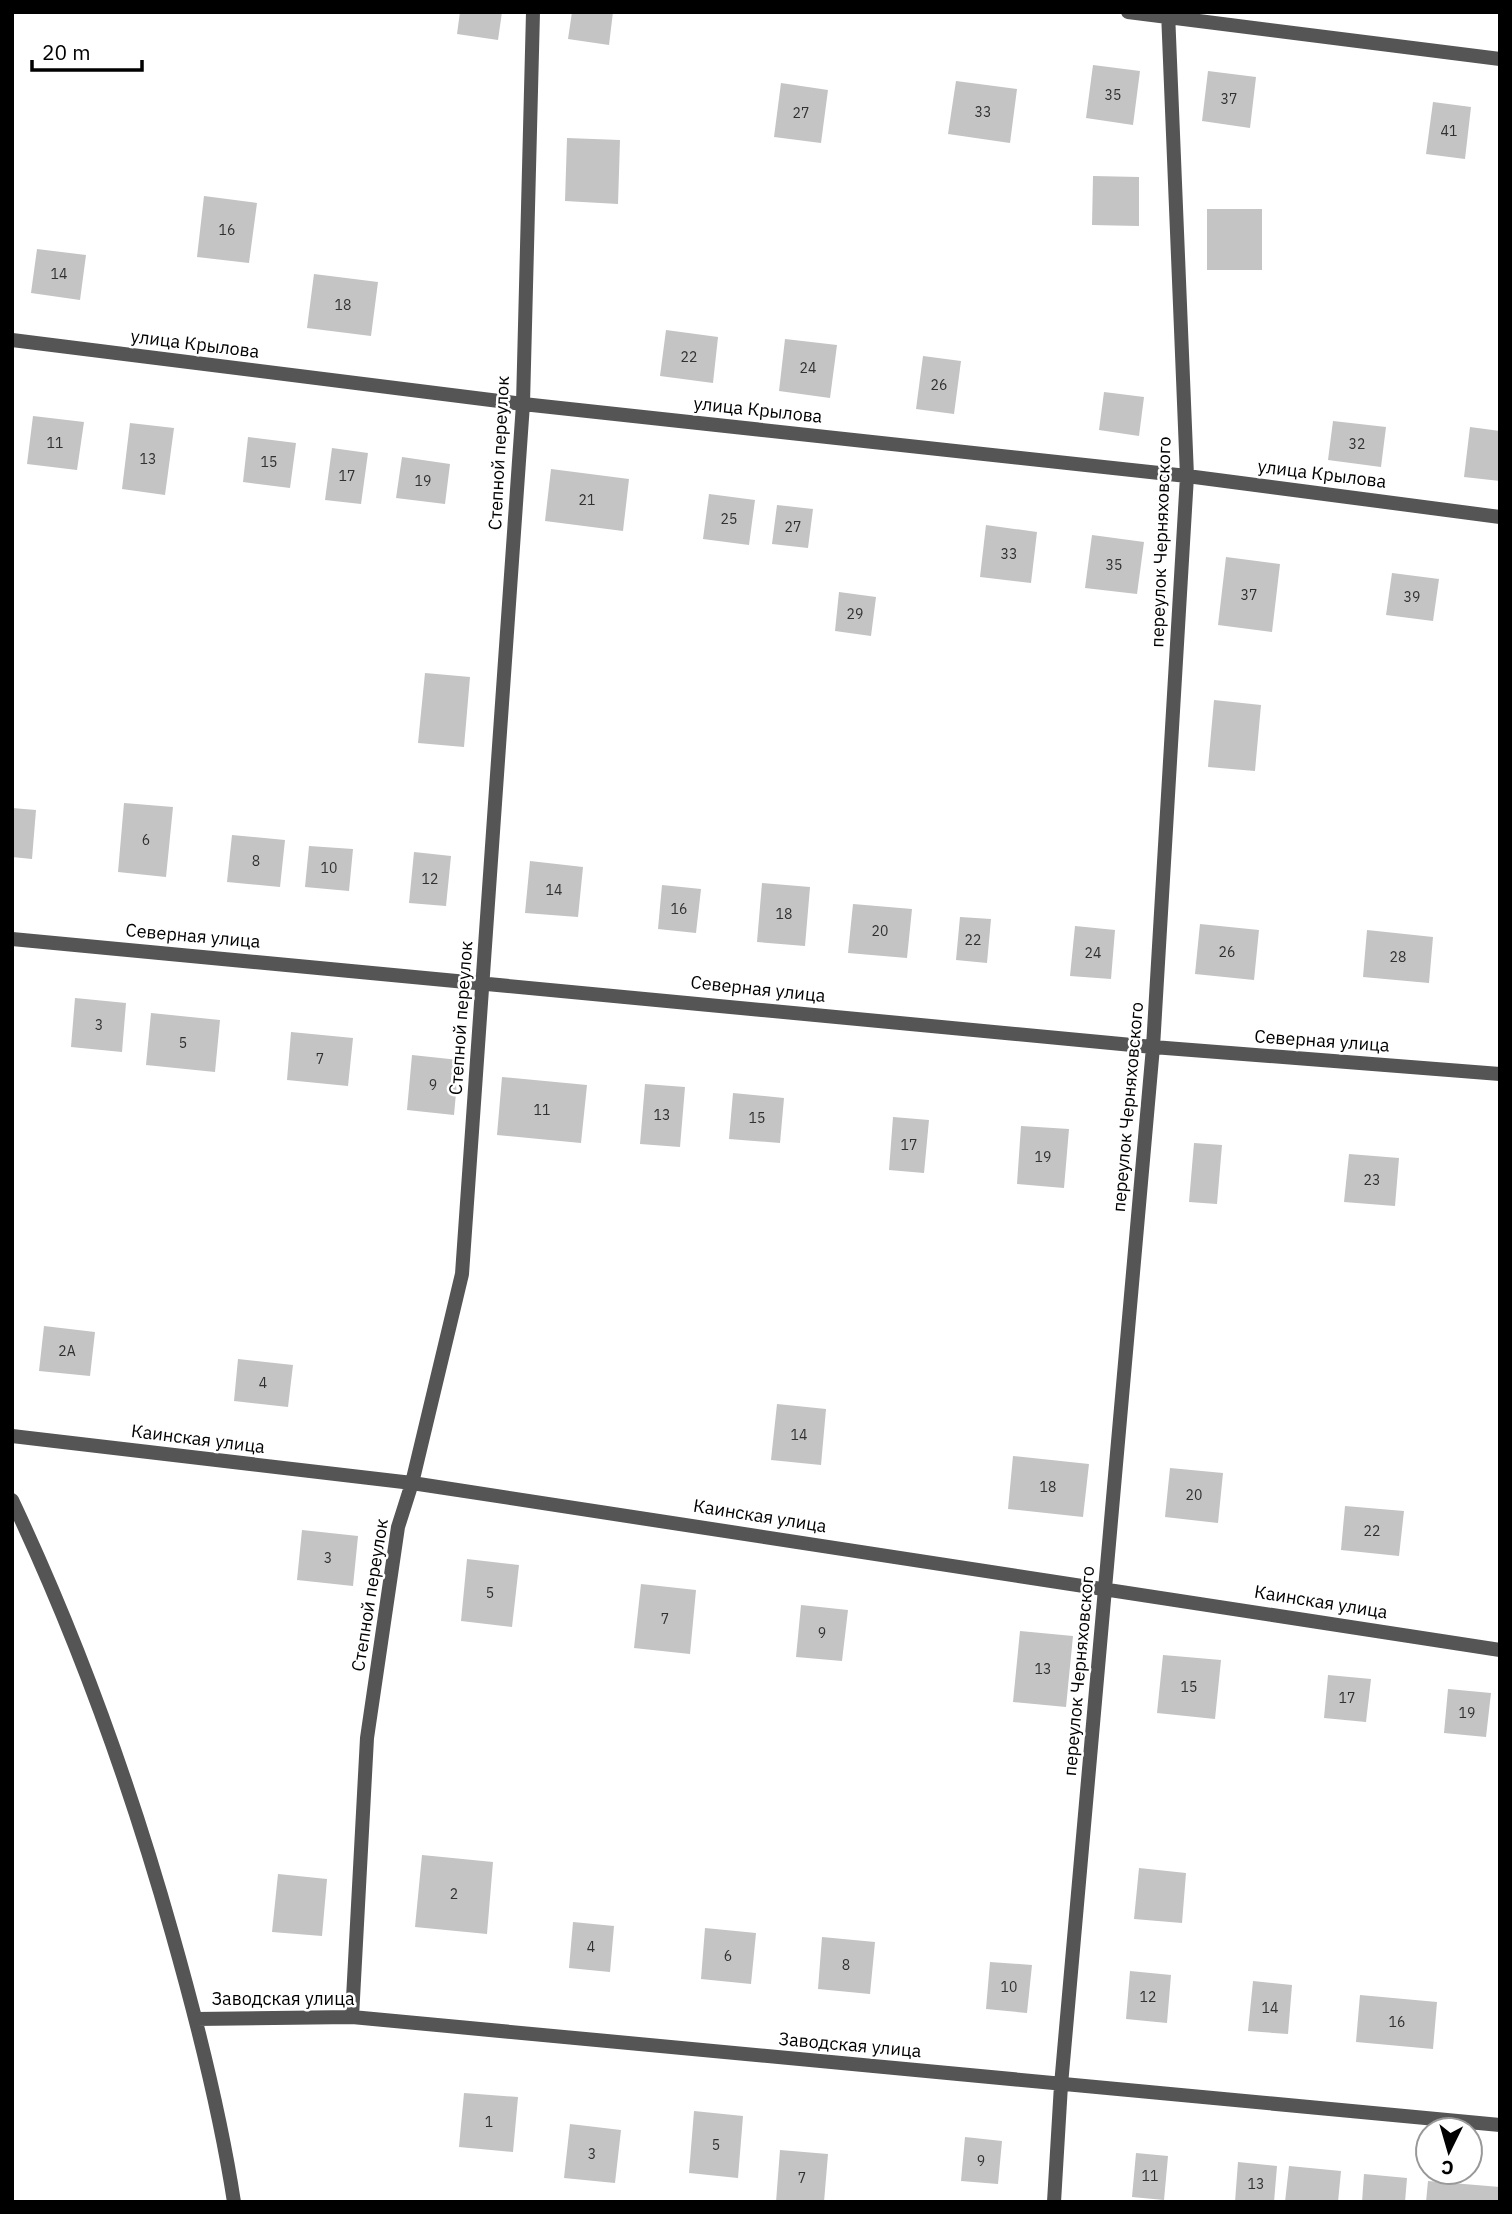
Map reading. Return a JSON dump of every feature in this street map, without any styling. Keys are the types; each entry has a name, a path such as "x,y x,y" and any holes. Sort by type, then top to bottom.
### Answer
{"street":[{"name":"Степной переулок","path":"352,2017 367,1738 398,1527 412,1483 462,1274 523,404 533,12"},
{"path":"1128,12 1500,59"},
{"name":"переулок Черняховского","path":"1054,2202 1061,2085 1153,1047 1187,476 1168,15"},
{"name":"улица Крылова","path":"12,340 523,404 1187,476 1500,517"},
{"name":"Северная улица","path":"12,939 483,981 1153,1047 1500,1074"},
{"name":"Каинская улица","path":"12,1436 412,1483 1500,1650"},
{"path":"12,1500 90,1679 144,1836 196,2019 234,2202"},
{"name":"Заводская улица","path":"196,2019 352,2017 1500,2125"}],"building":[{"path":"460,12 502,12 498,40 457,34"},
{"path":"572,12 613,12 609,45 568,39"},
{"path":"1093,65 1140,71 1133,125 1086,118"},
{"path":"1208,71 1256,77 1250,128 1202,121"},
{"path":"956,81 1017,89 1010,143 948,134"},
{"path":"781,83 828,90 821,143 774,137"},
{"path":"1433,102 1471,107 1465,159 1426,154"},
{"path":"567,138 620,140 618,204 565,201"},
{"path":"1093,176 1139,177 1139,226 1092,225"},
{"path":"204,196 257,203 249,263 197,257"},
{"path":"1207,209 1262,209 1262,270 1207,270"},
{"path":"37,249 86,255 80,300 31,293"},
{"path":"314,274 378,282 371,336 307,328"},
{"path":"666,330 718,337 713,383 660,376"},
{"path":"785,339 837,345 830,398 779,391"},
{"path":"923,356 961,361 954,414 916,409"},
{"path":"1104,392 1144,397 1139,436 1099,430"},
{"path":"33,416 84,422 77,470 27,464"},
{"path":"1333,421 1386,427 1381,467 1328,460"},
{"path":"130,423 174,428 165,495 122,489"},
{"path":"1470,427 1500,431 1500,481 1464,477"},
{"path":"248,437 296,443 290,488 243,482"},
{"path":"332,448 368,453 361,504 325,500"},
{"path":"402,457 450,464 445,504 396,498"},
{"path":"551,469 629,479 623,531 545,521"},
{"path":"709,494 755,500 749,545 703,539"},
{"path":"777,505 813,509 808,548 772,544"},
{"path":"986,525 1037,532 1031,583 980,577"},
{"path":"1092,535 1144,542 1137,594 1085,588"},
{"path":"1226,557 1280,564 1272,632 1218,625"},
{"path":"1392,573 1439,579 1433,621 1386,615"},
{"path":"839,592 876,597 871,636 835,631"},
{"path":"425,673 470,677 464,747 418,743"},
{"path":"1214,700 1261,705 1255,771 1208,767"},
{"path":"124,803 173,807 166,877 118,872"},
{"path":"12,808 36,810 32,859 12,857"},
{"path":"232,835 285,840 280,887 227,882"},
{"path":"309,846 353,849 349,891 305,887"},
{"path":"414,852 451,856 446,906 409,903"},
{"path":"530,861 583,867 578,917 525,913"},
{"path":"762,883 810,887 805,946 757,942"},
{"path":"662,885 701,889 696,933 658,929"},
{"path":"853,904 912,909 907,958 848,953"},
{"path":"960,917 991,919 987,963 956,960"},
{"path":"1200,924 1259,930 1254,980 1195,974"},
{"path":"1075,926 1115,930 1111,979 1070,976"},
{"path":"1367,930 1433,937 1429,983 1363,977"},
{"path":"75,998 126,1003 122,1052 71,1047"},
{"path":"151,1013 220,1020 215,1072 146,1065"},
{"path":"291,1032 353,1038 348,1086 287,1080"},
{"path":"412,1055 459,1060 454,1115 407,1110"},
{"path":"502,1077 587,1085 581,1143 497,1135"},
{"path":"645,1084 685,1087 680,1147 640,1144"},
{"path":"733,1093 784,1098 780,1143 729,1139"},
{"path":"893,1117 929,1120 924,1173 889,1170"},
{"path":"1021,1126 1069,1129 1064,1188 1017,1184"},
{"path":"1194,1143 1222,1145 1217,1204 1189,1202"},
{"path":"1349,1154 1399,1158 1395,1206 1344,1202"},
{"path":"44,1326 95,1332 90,1376 39,1371"},
{"path":"238,1359 293,1365 288,1407 234,1401"},
{"path":"777,1404 826,1409 821,1465 771,1460"},
{"path":"1013,1456 1089,1464 1083,1517 1008,1509"},
{"path":"1170,1468 1223,1473 1218,1523 1165,1517"},
{"path":"1345,1506 1404,1511 1399,1556 1341,1550"},
{"path":"302,1530 358,1536 353,1586 297,1580"},
{"path":"467,1559 519,1565 512,1627 461,1621"},
{"path":"641,1584 696,1590 690,1654 634,1648"},
{"path":"801,1605 848,1610 842,1661 796,1657"},
{"path":"1020,1631 1073,1636 1066,1707 1013,1702"},
{"path":"1163,1655 1221,1660 1215,1719 1157,1713"},
{"path":"1328,1675 1371,1679 1366,1722 1324,1718"},
{"path":"1448,1689 1491,1693 1486,1737 1444,1733"},
{"path":"422,1855 493,1862 487,1934 415,1927"},
{"path":"1139,1868 1186,1873 1182,1923 1134,1919"},
{"path":"278,1874 327,1879 322,1936 272,1932"},
{"path":"573,1922 614,1926 610,1972 569,1968"},
{"path":"705,1928 756,1933 751,1984 701,1979"},
{"path":"822,1937 875,1942 870,1994 818,1989"},
{"path":"990,1962 1032,1965 1027,2013 986,2009"},
{"path":"1130,1971 1171,1975 1167,2023 1126,2019"},
{"path":"1253,1981 1292,1985 1288,2034 1248,2031"},
{"path":"1360,1995 1437,2002 1433,2049 1356,2042"},
{"path":"464,2093 518,2097 513,2152 459,2147"},
{"path":"694,2111 743,2116 738,2178 689,2173"},
{"path":"570,2124 621,2130 615,2183 564,2178"},
{"path":"965,2137 1002,2141 998,2184 961,2181"},
{"path":"780,2150 828,2154 824,2202 776,2202"},
{"path":"1136,2153 1168,2156 1164,2200 1132,2197"},
{"path":"1238,2162 1277,2166 1274,2202 1235,2202"},
{"path":"1289,2166 1341,2171 1338,2202 1285,2202"},
{"path":"1364,2174 1407,2178 1405,2202 1362,2202"},
{"path":"1428,2186 1500,2187 1500,2202 1426,2202"}]}
